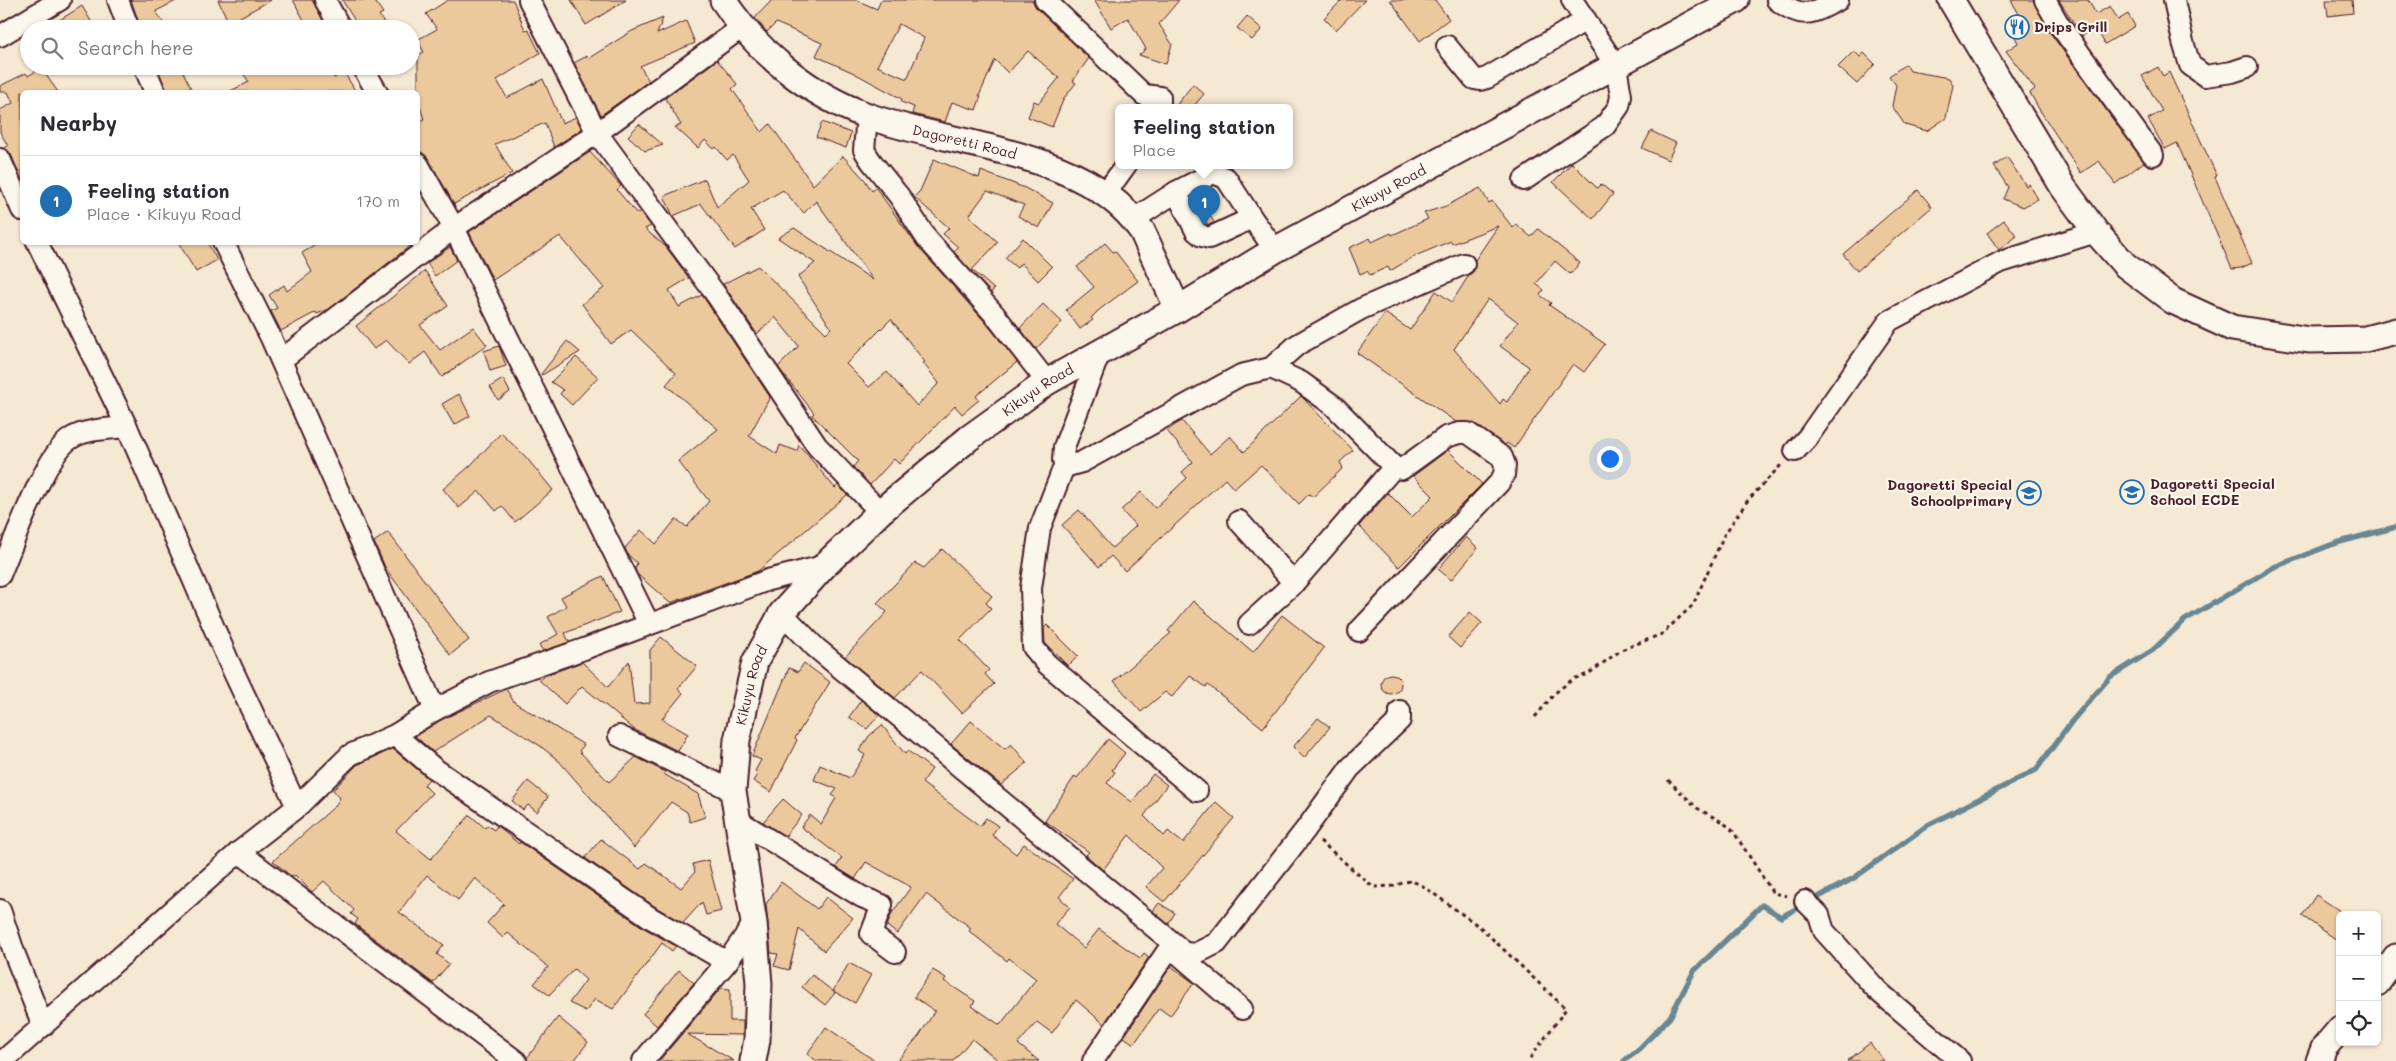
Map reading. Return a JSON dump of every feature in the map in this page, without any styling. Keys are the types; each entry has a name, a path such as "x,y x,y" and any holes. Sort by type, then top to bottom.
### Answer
{"main road":[{"name":"Dagoretti Road","path":"722,0 741,28 798,81 867,116 1014,153 1070,175 1105,194 1134,219 1163,272 1178,309"},
{"name":"Kikuyu Road","path":"753,1061 757,1040 759,984 754,923 733,791 737,740 755,662 782,613 824,566 880,512 968,438 1047,382 1178,309 1275,250 1736,0"},
{"path":"1951,0 2036,144 2063,187 2096,232 2125,265 2173,301 2232,328 2309,340 2365,339 2396,331"},
{"path":"2381,978 2396,957"},
{"path":"2319,1061 2324,1048 2336,1034"}],"street":[{"path":"27,20 60,0"},
{"path":"118,0 126,20"},
{"path":"325,0 336,20"},
{"path":"529,0 597,133 717,296 817,446 880,512"},
{"path":"1045,0 1144,95 1160,97 1160,104"},
{"path":"1524,180 1605,126 1614,116 1621,96 1616,66 1572,0"},
{"path":"1777,0 1798,14 1806,14 1838,0"},
{"path":"2045,0 2058,23 2153,155"},
{"path":"2174,0 2190,65 2204,76 2232,72 2247,67"},
{"path":"1447,46 1474,79 1480,80 1487,78 1586,20"},
{"path":"0,36 20,24"},
{"path":"281,360 454,228 597,133 741,28"},
{"path":"147,75 153,90"},
{"path":"367,75 376,90"},
{"path":"867,116 864,150 871,161 899,196 927,239 995,315 1047,382"},
{"path":"0,160 20,205"},
{"path":"420,168 454,228 649,624"},
{"path":"1105,194 1123,169"},
{"path":"1134,219 1176,192 1213,173 1219,174 1226,178 1275,250"},
{"path":"1176,192 1196,231 1202,236 1209,238 1252,218"},
{"path":"1795,451 1808,437 1889,320 2001,262 2096,232"},
{"path":"38,245 127,427 228,660 297,807"},
{"path":"224,245 281,360 435,710"},
{"path":"1065,464 1071,467 1082,462 1241,375 1270,368 1297,345 1361,309 1464,264"},
{"path":"1100,352 1064,448 1065,464 1040,528 1031,588 1033,647 1047,664 1197,791"},
{"path":"1270,368 1301,382 1334,406 1394,467 1402,469 1446,437 1459,433 1468,433 1502,457 1505,465 1504,475 1500,483 1359,631"},
{"path":"0,574 36,491 58,449 71,438 127,427"},
{"path":"1249,624 1294,583 1394,467"},
{"path":"1239,521 1294,583"},
{"path":"3,1061 239,852 297,807 350,755 395,735 435,710 489,682 768,580 824,566"},
{"path":"782,613 815,647 1171,940 1178,947 1176,952"},
{"path":"1093,1061 1166,953 1196,954 1217,943 1306,829 1350,768 1400,720 1400,711"},
{"path":"395,735 435,769 643,913 727,962"},
{"path":"619,736 733,791"},
{"path":"739,821 862,898 882,905 870,934 895,952"},
{"path":"239,852 516,1061"},
{"path":"1805,901 1819,915 1824,931 1878,991 1960,1061"},
{"path":"0,910 15,956 43,1026"},
{"path":"643,1061 727,962 754,923"},
{"path":"1176,952 1242,1009"}],"path":[{"path":"1535,717 1555,693 1573,679 1588,674 1621,650 1662,634 1693,605 1724,535 1748,500 1795,451"},
{"path":"1668,780 1697,808 1724,823 1733,832 1773,893 1805,901"},
{"path":"1306,829 1373,887 1394,886 1412,881 1463,913 1566,1009 1528,1061"}],"building":[{"path":"131,0 178,0 156,11 162,20 138,20"},
{"path":"218,0 271,0 234,20 228,20"},
{"path":"293,0 312,0 323,20 304,20"},
{"path":"342,0 374,0 383,13 379,15 382,20 354,20"},
{"path":"448,0 513,0 525,30 528,29 540,53 497,80 507,98 543,79 562,123 576,117 582,129 554,147 545,123 495,144 512,173 454,204 428,158 420,151 420,121 424,119 420,107 418,75 420,75 420,54 424,52 420,45 420,38 437,29 426,14"},
{"path":"571,0 626,0 586,25"},
{"path":"772,0 856,0 877,9 881,0 1032,0 1037,9 1089,58 1073,81 1076,83 1064,98 1052,127 1028,117 1034,101 1039,103 1059,78 1028,51 1008,73 995,60 979,96 981,96 976,110 952,102 945,122 912,114 914,107 901,102 902,99 854,73 816,56 822,43 776,23 767,32 755,18","holes":["899,24 924,38 907,79 877,66"]},
{"path":"1094,0 1179,0 1159,24 1172,44 1166,64 1139,55 1146,49 1128,18 1111,28"},
{"path":"1342,0 1365,0 1336,30 1324,18"},
{"path":"1390,0 1435,0 1449,19 1420,41"},
{"path":"2011,0 2033,0 2048,30 2144,162 2115,184 2099,161 2081,173 2030,93 2035,89 2006,51 2018,43 2007,20 2019,14"},
{"path":"2059,0 2088,0 2096,14 2110,6 2118,20 2128,14 2135,26 2105,44 2096,28 2082,36"},
{"path":"2326,0 2352,0 2353,13 2328,16"},
{"path":"82,6 90,20 59,20"},
{"path":"1247,16 1262,29 1252,40 1237,28"},
{"path":"663,18 657,34 686,21 695,43 640,66 649,81 601,115 574,63 587,56 589,58 632,31"},
{"path":"1854,51 1860,57 1864,53 1875,64 1857,84 1838,67"},
{"path":"717,60 737,84 732,89 762,132 770,124 813,185 843,156 865,180 872,191 876,188 918,247 986,323 1017,362 976,396 979,400 962,414 955,406 899,464 894,459 870,485 853,467 858,461 812,415 814,413 778,367 798,345 775,317 757,334 723,284 758,266 826,333 831,328 798,277 815,263 778,238 794,228 873,280 816,201 804,213 783,190 751,209 764,230 735,249 701,204 673,216 664,196 705,179 717,207 749,180 733,155 727,160 716,147 714,149 705,140 698,148 675,127 681,125 665,98","holes":["891,319 925,362 923,363 939,383 917,406 887,372 869,387 846,364"]},
{"path":"1906,64 1910,71 1949,78 1953,85 1946,118 1927,131 1905,125 1892,106 1896,85 1889,76"},
{"path":"2158,67 2163,76 2169,72 2217,176 2215,177 2252,263 2241,268 2232,269 2177,143 2165,149 2148,119 2162,111 2142,76"},
{"path":"22,75 46,75 57,90 20,90 20,176 11,154 4,148 8,146 0,132 0,110 13,103 8,92 0,92 0,86"},
{"path":"160,75 184,75 191,88 186,90 166,90"},
{"path":"244,75 333,75 334,78 339,75 346,75 355,90 232,90 249,82"},
{"path":"1193,84 1204,94 1196,104 1177,104"},
{"path":"822,122 851,133 846,148 816,137"},
{"path":"639,124 663,145 645,151 628,136"},
{"path":"1651,131 1676,143 1668,160 1642,148"},
{"path":"590,152 621,186 617,190 637,214 640,211 651,226 645,229 666,247 689,278 669,290 679,307 702,295 770,397 749,436 777,454 780,445 797,451 799,445 835,488 838,485 847,495 758,571 670,603 637,574 635,569 637,563 628,555 625,548 641,530 656,544 676,519 687,527 709,501 678,461 718,429 666,385 676,373 631,330 611,344 582,304 604,288 560,236 493,280 469,232"},
{"path":"2007,157 2026,186 2029,184 2038,199 2023,207 2003,199 2008,187 1994,166"},
{"path":"934,159 979,178 981,171 1025,188 1053,203 1039,228 1018,216 1024,205 987,191 969,216 998,242 972,270 994,289 991,293 954,252 958,247 943,234 949,228 914,197 920,191"},
{"path":"1572,163 1597,188 1601,184 1613,194 1593,219 1553,182"},
{"path":"1480,188 1489,203 1492,201 1513,228 1516,224 1531,237 1538,229 1580,263 1570,274 1555,261 1536,284 1544,290 1540,295 1551,303 1549,305 1605,344 1584,372 1573,364 1514,448 1507,443 1505,445 1474,423 1456,422 1357,353 1385,313 1410,330 1436,291 1452,302 1469,275 1474,271 1475,260 1498,226 1452,244 1451,241 1415,256 1390,271 1388,267 1370,275 1367,271 1360,274 1349,248 1370,238 1372,242 1391,233 1392,235 1428,219 1424,213 1446,206","holes":["1488,299 1518,322 1500,346 1529,367 1507,402 1503,399 1500,404 1454,349"]},
{"path":"1207,190 1212,198 1204,202 1214,223 1208,225 1192,197"},
{"path":"1918,190 1932,207 1857,271 1843,254"},
{"path":"2004,220 2017,236 1999,250 1987,233"},
{"path":"1023,238 1052,267 1038,281 1021,263 1017,268 1005,258"},
{"path":"1105,243 1113,252 1115,251 1138,281 1099,310 1091,318 1093,320 1080,329 1066,310 1094,287 1077,267"},
{"path":"180,245 209,245 217,260 196,272"},
{"path":"316,245 411,245 329,309 317,314 316,312 281,331 271,311 277,308 269,295 284,285 287,291 312,272 302,253"},
{"path":"450,247 457,260 435,276 427,263"},
{"path":"425,271 448,306 420,325 440,350 473,327 487,345 442,377 425,352 409,364 386,340 374,349 356,326"},
{"path":"1043,304 1062,322 1036,349 1020,328"},
{"path":"567,341 580,352 542,375 541,374"},
{"path":"499,346 506,366 490,371 484,351"},
{"path":"576,357 598,377 572,405 560,394 563,390 551,382"},
{"path":"503,379 510,392 498,400 490,387"},
{"path":"459,394 470,416 454,425 442,404"},
{"path":"1301,396 1353,450 1340,462 1343,468 1313,497 1309,494 1299,504 1261,465 1234,489 1225,479 1125,571 1111,556 1099,567 1062,525 1079,510 1112,548 1136,526 1121,510 1141,492 1155,508 1187,478 1182,472 1193,462 1167,431 1182,421 1210,454 1230,436 1244,452"},
{"path":"501,433 525,456 553,490 515,522 502,506 496,511 479,491 459,508 443,489 470,466"},
{"path":"1448,450 1482,484 1399,567 1359,526 1388,493 1412,517 1433,496 1413,476"},
{"path":"388,532 469,640 450,655 386,569 374,542"},
{"path":"1466,537 1478,548 1451,580 1438,569"},
{"path":"942,549 992,596 986,603 991,608 960,640 989,670 985,674 994,684 962,713 922,670 895,698 845,657 887,612 877,603 915,563 924,568"},
{"path":"603,576 620,612 565,633 569,642 543,651 539,645 558,634 548,617 566,606 561,597"},
{"path":"1193,601 1253,652 1282,615 1324,648 1263,728 1208,685 1206,687 1190,676 1172,697 1165,692 1141,712 1114,681 1171,633 1168,631"},
{"path":"1470,612 1482,623 1460,648 1448,637"},
{"path":"1047,625 1078,656 1068,666 1045,643 1044,628"},
{"path":"661,637 697,666 678,689 683,693 662,719 688,734 678,751 635,730 582,686 565,704 539,680 544,676 582,662 608,687 629,661 634,704 650,703 650,650"},
{"path":"804,663 830,682 795,738 797,740 771,792 753,781 758,773 755,771 761,760 752,756 789,668 798,672"},
{"path":"1391,674 1398,677 1401,684 1398,691 1391,694 1384,691 1381,684 1384,677"},
{"path":"506,689 514,702 584,745 579,751 609,782 636,757 665,772 664,774 698,794 705,817 690,822 687,812 671,802 634,848 559,761 539,745 491,715 433,752 415,736 441,720"},
{"path":"861,700 879,715 867,729 849,717"},
{"path":"1318,718 1330,727 1304,758 1293,747"},
{"path":"971,721 1005,749 1011,744 1027,763 1001,785 951,744"},
{"path":"882,725 905,754 908,751 932,769 922,783 980,826 986,818 998,826 992,835 1016,854 1024,844 1073,879 1059,897 1070,907 1055,924 1084,948 1099,929 1140,958 1144,953 1149,957 1104,1024 1076,1000 1052,1033 1037,1022 1018,1044 1039,1061 999,1061 972,1039 953,1061 897,1061 919,1036 935,1011 914,997 933,970 946,978 944,981 975,1001 972,1006 1000,1025 1036,979 1009,958 1007,961 969,931 971,928 926,894 897,934 887,926 892,913 911,887 866,862 855,879 836,867 842,858 801,827 810,815 821,824 836,798 832,795 837,789 814,780 820,765 850,778 865,755 859,751 869,736"},
{"path":"1108,739 1125,753 1112,770 1115,772 1107,783 1132,802 1153,774 1167,785 1144,816 1164,836 1168,831 1183,843 1216,802 1234,818 1164,902 1146,887 1162,868 1129,835 1103,870 1086,855 1089,852 1045,821 1075,776 1077,778"},
{"path":"393,749 429,779 424,785 432,793 396,831 431,859 470,815 485,828 487,825 494,830 497,826 519,844 520,842 644,928 676,946 672,951 662,943 613,1009 595,999 586,1011 569,1003 586,980 574,969 549,995 534,984 548,967 508,933 503,938 487,923 504,904 475,878 458,900 427,875 399,912 444,945 437,954 449,964 433,983 355,924 358,919 351,914 354,910 324,881 312,892 295,875 292,877 273,861 335,806 340,798 333,790 357,765"},
{"path":"528,781 548,797 537,812 528,805 523,810 512,801"},
{"path":"783,799 802,815 785,836 763,822"},
{"path":"601,839 640,869 646,863 681,888 695,872 693,864 708,860 721,911 706,915 702,902 683,923 657,908 585,858"},
{"path":"781,882 817,909 826,897 853,918 824,951 799,929 789,970 774,966 778,954 771,953 766,904"},
{"path":"2316,895 2340,911 2336,911 2336,939 2302,916"},
{"path":"1159,903 1175,913 1168,924 1153,911"},
{"path":"849,963 871,975 855,1003 833,991"},
{"path":"1171,966 1194,983 1170,1016 1159,1008 1134,1044 1124,1037"},
{"path":"679,970 694,983 657,1026 643,1014"},
{"path":"812,975 835,993 825,1005 802,987"},
{"path":"721,988 730,989 730,1021 743,1021 743,1035 687,1034 734,1061 659,1061"},
{"path":"558,1017 588,1042 574,1061 528,1061 527,1058"},
{"path":"826,1027 875,1061 817,1061 807,1054"},
{"path":"1870,1043 1884,1061 1847,1061"}],"waterway":[{"path":"1624,1061 1641,1047 1670,1017 1694,971 1762,905 1781,917 1854,878 1928,825 2036,770 2072,721 2110,677 2153,650 2185,620 2274,567 2336,543 2396,527"}],"place":[{"name":"Drips Grill","path":"2017,27"},
{"name":"Feeling station","path":"1204,226"},
{"name":"Dagoretti Special School ECDE","path":"2132,492"},
{"name":"Dagoretti Special Schoolprimary","path":"2029,493"}]}
